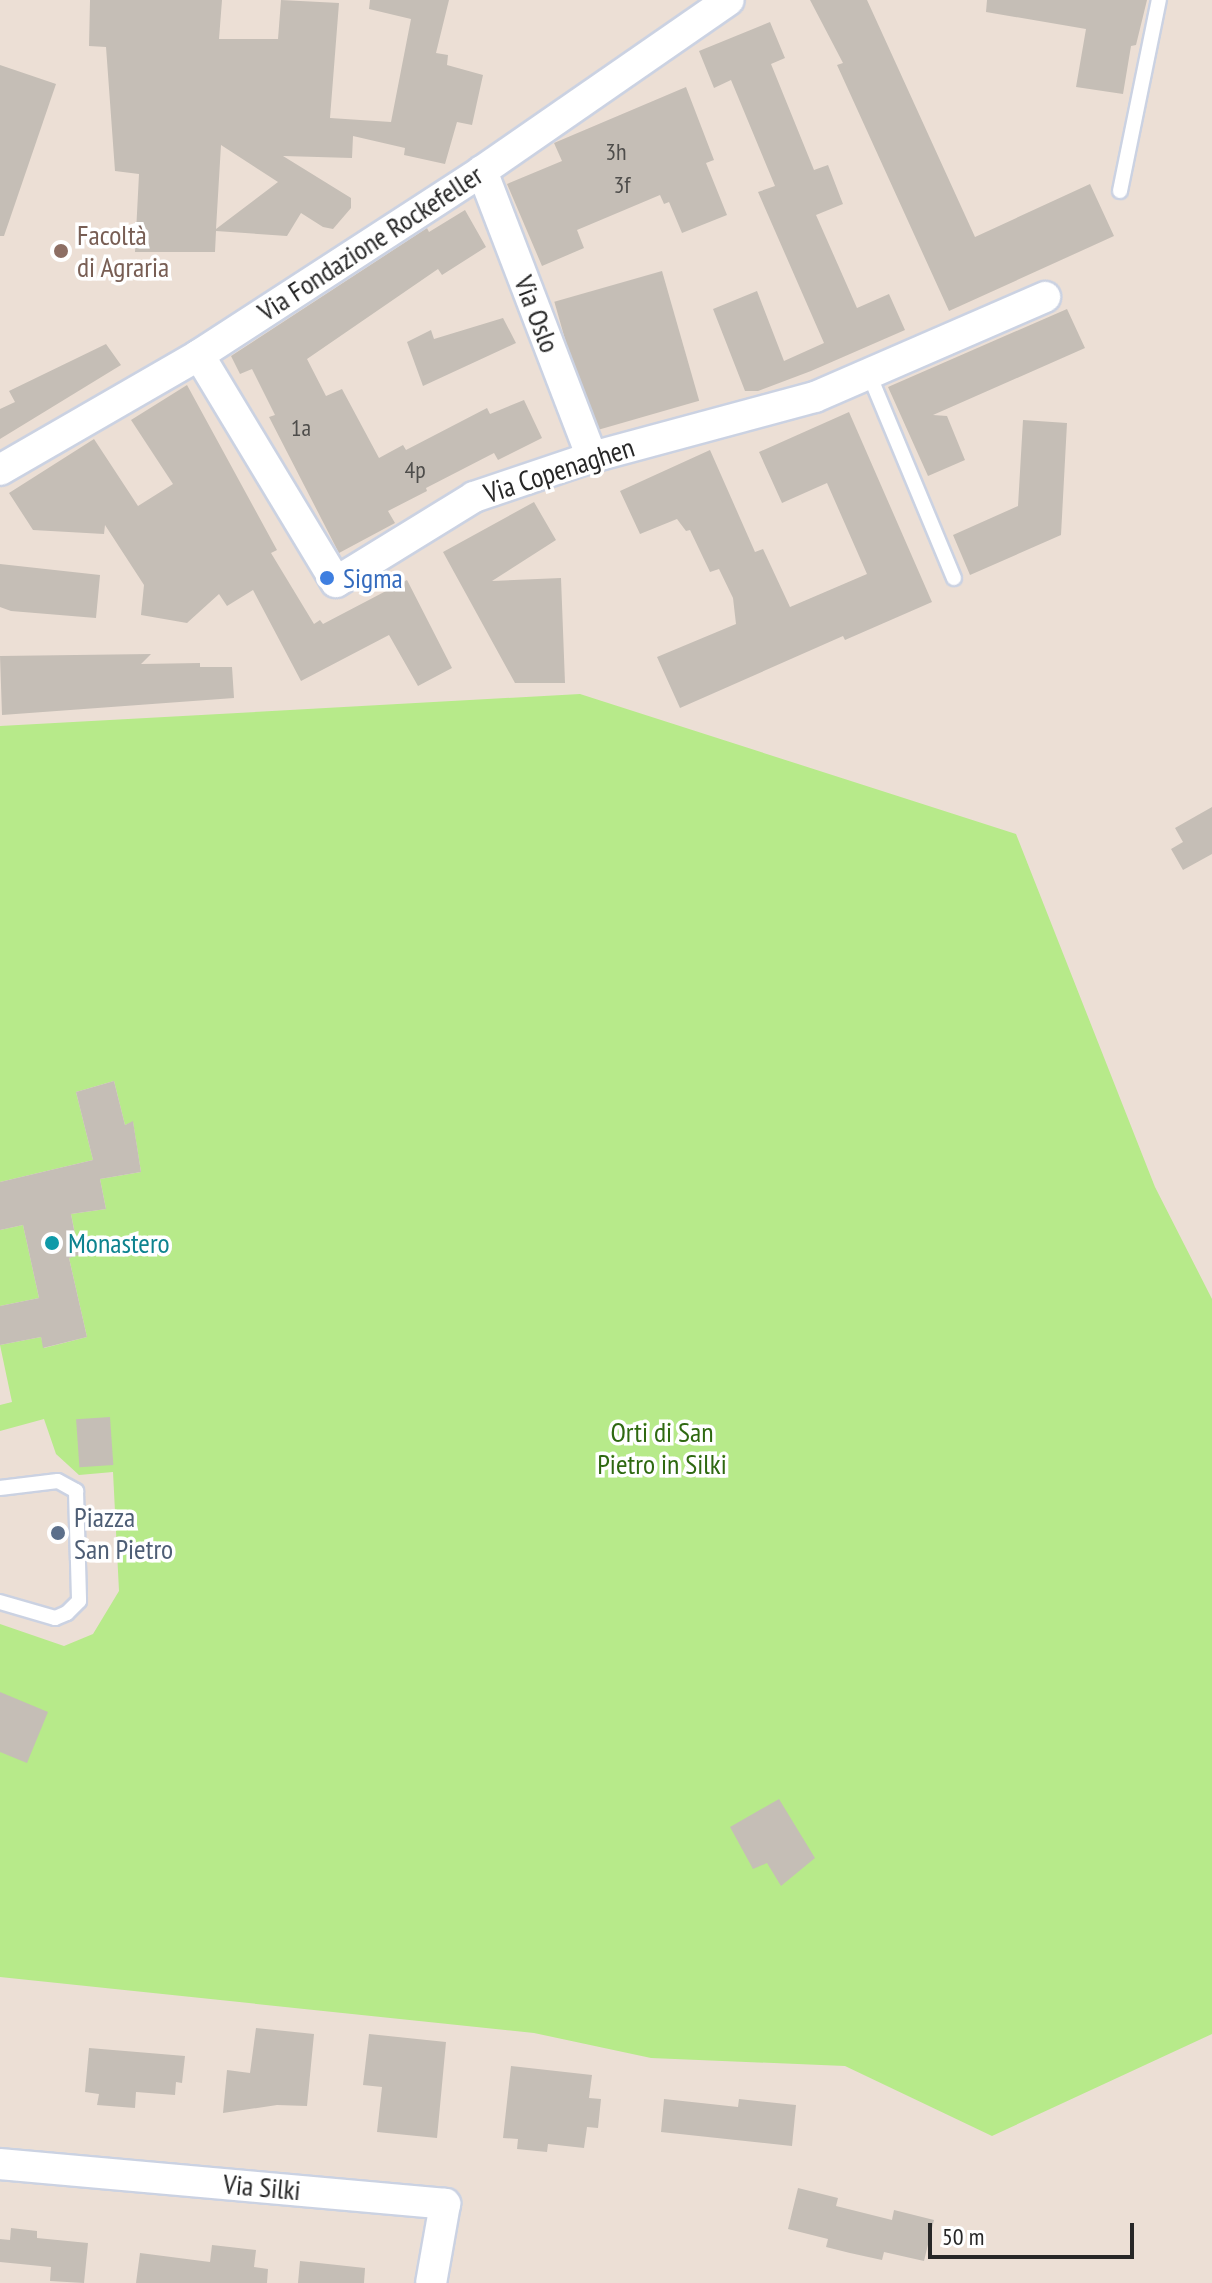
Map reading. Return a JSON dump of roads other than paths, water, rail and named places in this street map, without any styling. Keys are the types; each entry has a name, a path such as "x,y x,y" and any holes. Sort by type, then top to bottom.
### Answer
{"street":[{"name":"Via Fondazione Rockefeller","path":"0,470 199,355 482,171 729,0"},
{"name":"Via Oslo","path":"482,171 592,457"},
{"name":"Via Copenaghen","path":"199,355 336,582 474,497 592,457 815,397 1045,297"},
{"name":"Via Silki","path":"0,2164 445,2204 431,2283"}],"lane":[{"path":"1120,191 1159,0"},
{"path":"869,374 954,578"},
{"path":"0,1488 58,1481 76,1491 79,1601 67,1613 55,1618 0,1602"}],"place":[{"name":"Facoltà di Agraria","path":"61,251"},
{"name":"Sigma","path":"327,578"},
{"name":"Monastero","path":"52,1243"},
{"name":"Piazza San Pietro","path":"58,1533"}],"park label":[{"name":"Orti di San Pietro in Silki","path":"662,1448"}]}
